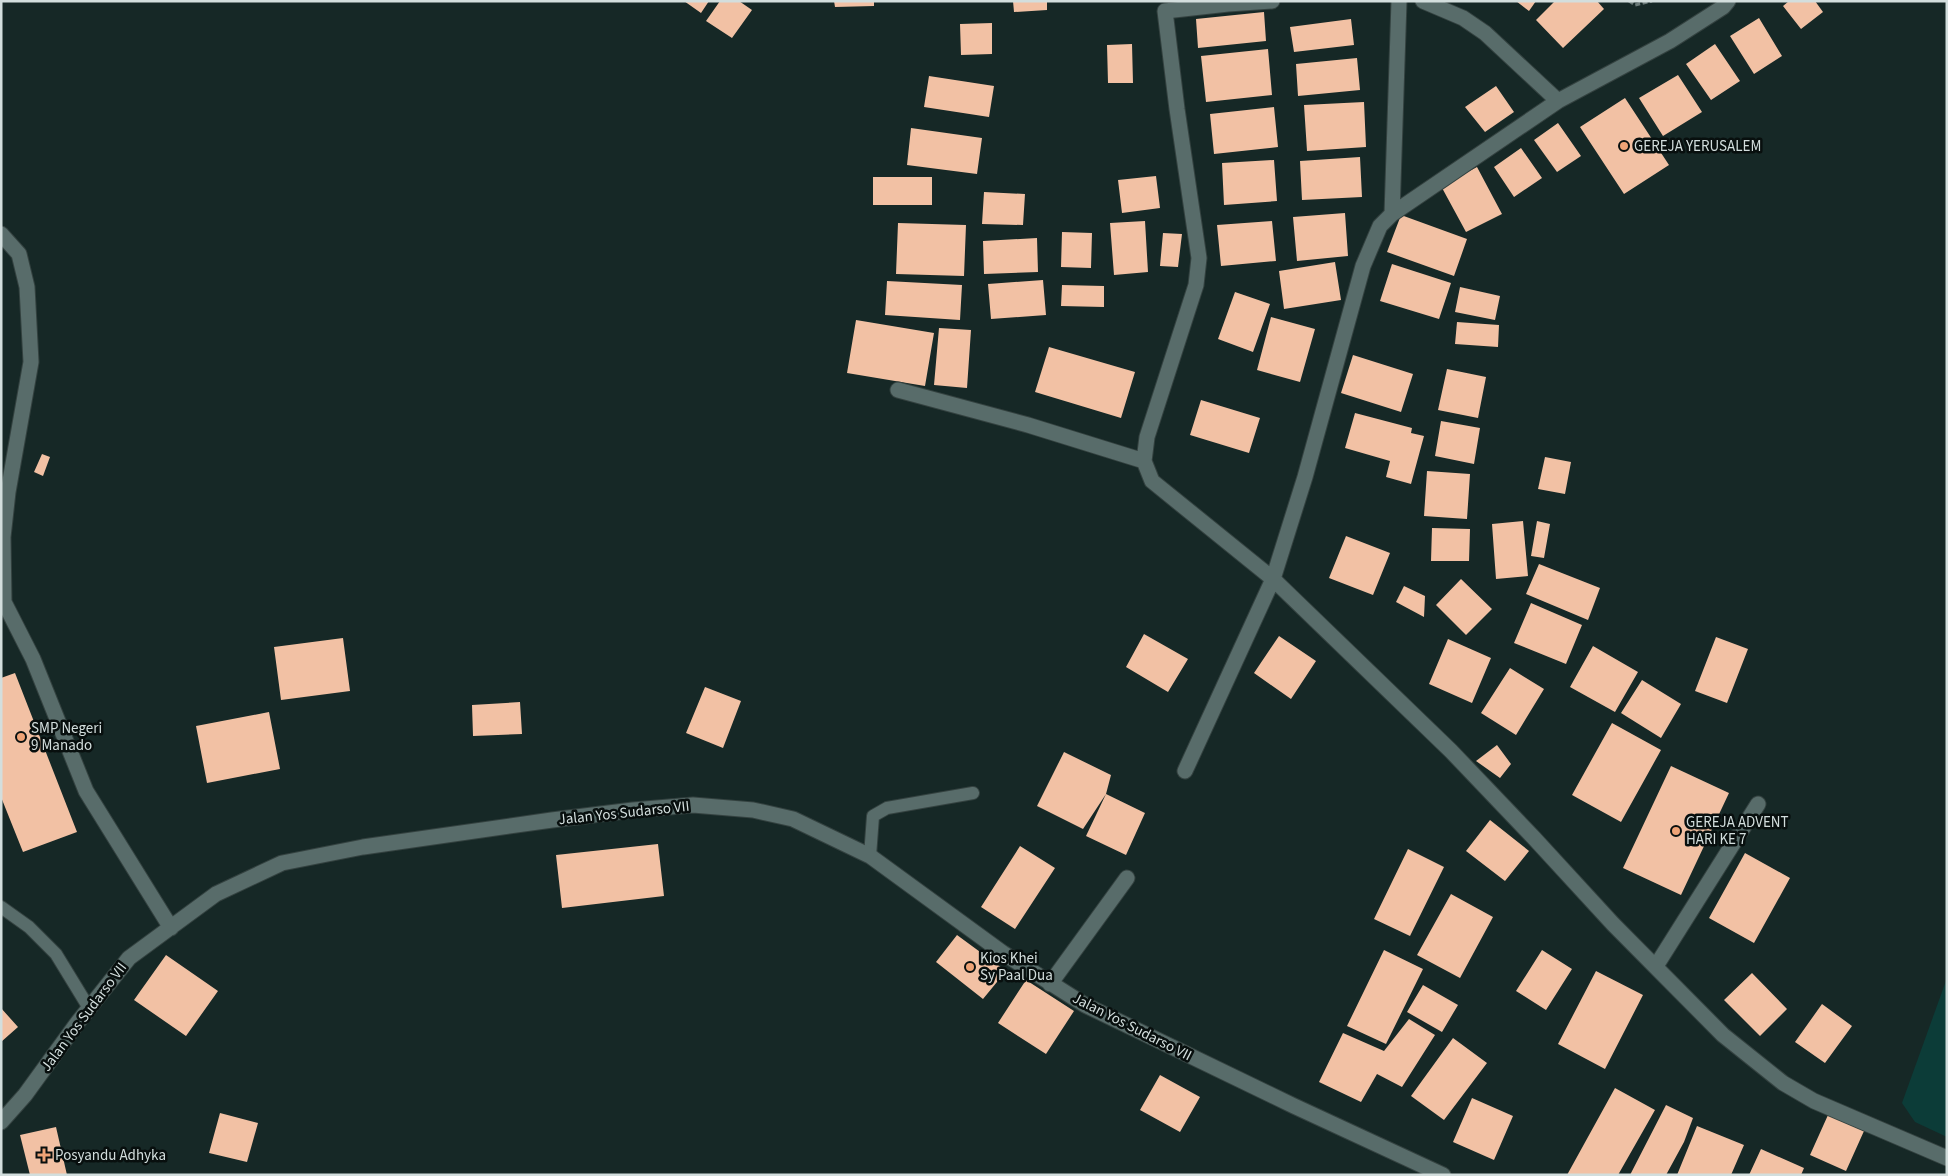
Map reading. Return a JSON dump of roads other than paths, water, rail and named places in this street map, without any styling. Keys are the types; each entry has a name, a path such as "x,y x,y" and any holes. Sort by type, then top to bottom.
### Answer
{"street":[{"path":"1272,1 1165,6 1177,109 1199,258 1196,285 1147,437 1144,461 1152,481 1273,579 1451,751 1613,924 1724,1035 1783,1083 1814,1101 1947,1158"},
{"path":"1392,214 1399,1"},
{"path":"1423,1 1463,18 1485,33 1558,101"},
{"path":"1185,772 1273,579 1305,477 1363,266 1380,226 1392,214 1558,101 1670,41 1723,7 1728,1"},
{"path":"1,234 19,254 27,287 31,362 8,492 3,537 4,602 33,659 86,790 171,928"},
{"path":"898,390 1028,425 1144,461"},
{"path":"1656,966 1758,804"},
{"name":"Jalan Yos Sudarso VII","path":"1,1122 25,1095 89,1008 129,958 216,894 282,863 363,847 633,810 693,805 753,810 793,820 870,856 1003,953 1086,1005 1209,1066 1443,1175"},
{"path":"1050,984 1127,878"}],"lane":[{"path":"870,856 873,816 887,808 973,793"},
{"path":"1,907 28,927 56,954 89,1008"}],"place":[{"name":"GEREJA YERUSALEM","path":"1624,146"},
{"name":"SMP Negeri 9 Manado","path":"21,737"},
{"name":"GEREJA ADVENT HARI KE 7","path":"1676,831"},
{"name":"Kios Khei Sy Paal Dua","path":"970,967"},
{"name":"Posyandu Adhyka","path":"44,1155"}]}
